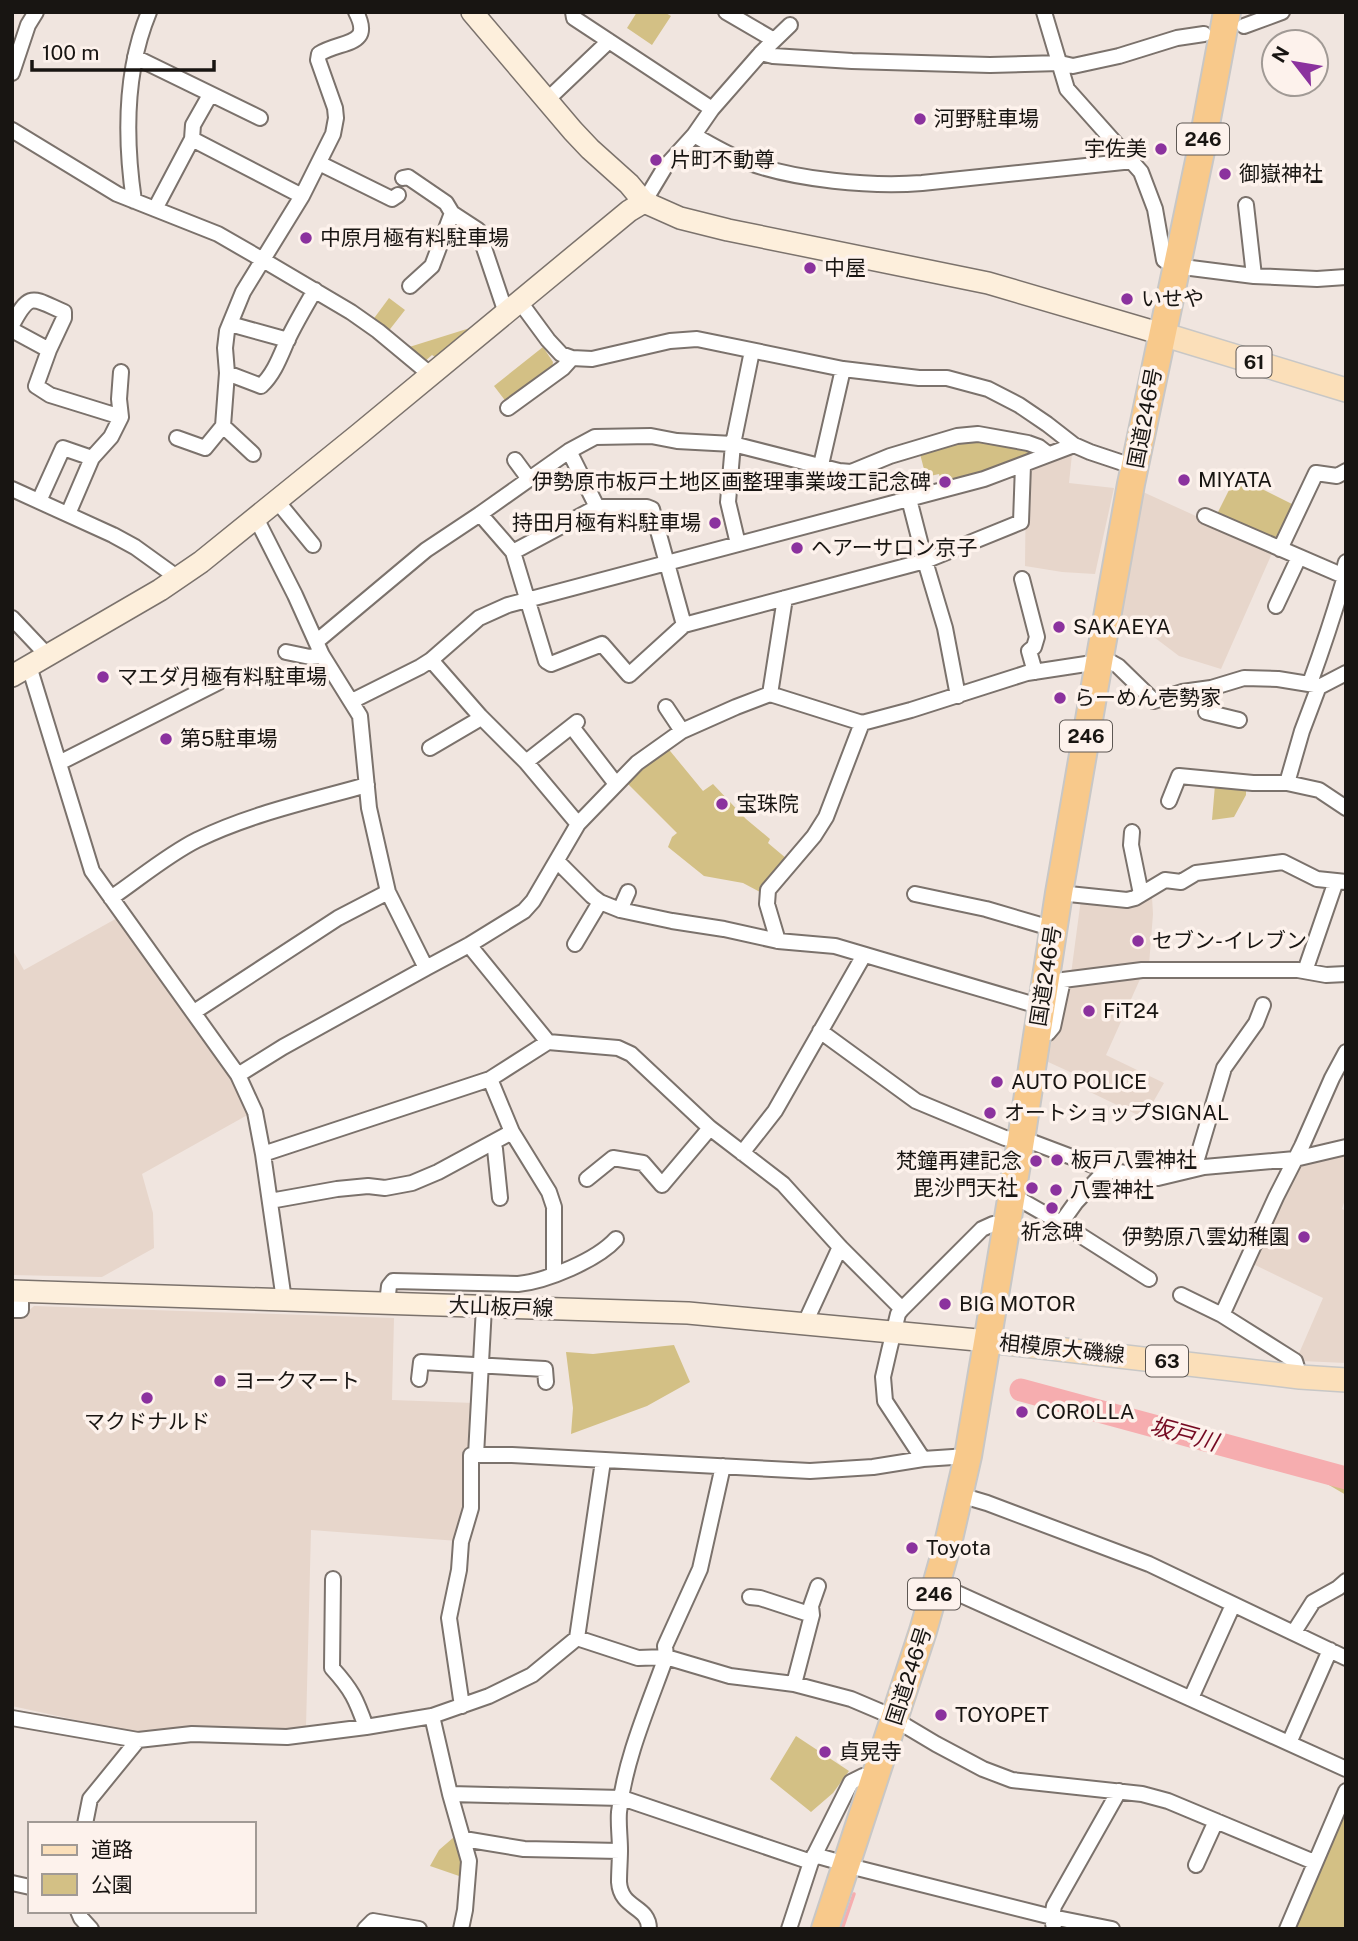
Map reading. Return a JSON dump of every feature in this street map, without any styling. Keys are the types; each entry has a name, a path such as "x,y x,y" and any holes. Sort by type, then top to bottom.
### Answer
{"highway":[{"name":"国道246号","path":"825,1929 937,1584 960,1495 1007,1226 1059,893 1135,467 1175,266 1201,151 1236,19"}],"main road":[{"name":"61","path":"1162,334 1346,390"},
{"name":"相模原大磯線","path":"988,1341 1346,1380"}],"street":[{"path":"12,73 28,25 36,12"},
{"path":"134,201 128,129 135,57 149,12"},
{"path":"177,438 205,448 223,426 227,373 225,348 230,324 243,292 302,196 333,134 335,108 318,60 319,54 357,39 363,26 356,12"},
{"path":"472,12 590,149 629,184 644,202 680,218 988,283 1162,334"},
{"path":"573,12 574,18 712,109"},
{"path":"726,12 774,40"},
{"path":"1044,12 1067,89 1141,172 1155,209 1164,260 1175,266 1254,276 1317,279 1346,277"},
{"path":"1236,19 1282,12"},
{"path":"29,666 178,579 277,501 629,211 644,202 665,166 694,135 712,109 761,53 790,25"},
{"path":"761,53 852,61 990,65 1060,63 1073,66 1119,56 1177,38 1204,34"},
{"path":"547,100 609,41"},
{"path":"135,57 260,118"},
{"path":"155,209 192,139 193,125 210,94"},
{"path":"12,130 117,194 218,234 315,290 378,331 431,375"},
{"path":"694,135 733,157 766,169 803,176 896,185 1133,160"},
{"path":"192,139 302,196"},
{"path":"319,163 392,199 398,195"},
{"path":"403,178 408,177 446,203 452,213 478,230 513,307 561,354 572,358 592,359 670,341 696,339 843,369 919,378 947,378 988,389 1019,405 1074,445 1135,467"},
{"path":"1247,205 1254,276"},
{"path":"410,286 432,266 452,213"},
{"path":"227,373 261,386 277,366 315,290"},
{"path":"49,350 12,327 25,303 30,300 35,299 64,312 36,386 50,396 121,417"},
{"path":"230,324 288,340"},
{"path":"738,544 729,502 733,443 752,351"},
{"path":"508,408 563,368 572,358"},
{"path":"821,465 843,369"},
{"path":"68,514 92,458 111,437 121,417 121,372"},
{"path":"223,426 253,454"},
{"path":"286,652 310,657 416,557 569,451 595,437 651,436 677,441 733,443 851,472 890,456 957,436 978,434 1028,443 1048,454"},
{"path":"352,701 431,660 479,618 526,599 984,479 1074,445"},
{"path":"39,501 64,448 92,458"},
{"path":"569,451 597,507"},
{"path":"515,460 529,479"},
{"path":"480,514 513,552 546,661 551,664 602,644 629,675 684,625 925,561 1021,522 1023,465"},
{"path":"1280,549 1316,473 1337,476 1346,471"},
{"path":"12,489 113,535 135,547 178,579"},
{"path":"909,499 945,628 958,696"},
{"path":"277,501 313,545"},
{"path":"513,552 597,507 652,509 684,625"},
{"path":"1205,516 1345,576"},
{"path":"256,518 331,672 360,716 369,808 388,892 426,968"},
{"path":"1276,606 1299,557"},
{"path":"1287,783 1345,576 1346,562"},
{"path":"1022,579 1037,637 1034,647 1029,651 1035,672"},
{"path":"770,694 785,598"},
{"path":"12,618 92,871 239,1075 255,1112 284,1300"},
{"path":"431,660 480,716 526,762 578,824"},
{"path":"239,1075 283,1047 469,945 524,911 533,901 578,824 638,763 682,731 770,694 862,723 1035,672 1108,661 1118,666 1154,701 1244,678 1314,684 1328,683 1346,673"},
{"path":"59,764 219,682"},
{"path":"1211,688 1206,712 1239,720"},
{"path":"666,707 682,731"},
{"path":"430,748 480,716"},
{"path":"778,942 767,904 768,890 814,836 826,817 862,723"},
{"path":"526,762 576,724 616,784"},
{"path":"1169,801 1179,776 1253,783 1287,783 1319,790 1346,808"},
{"path":"111,898 194,842 223,828 367,785"},
{"path":"1132,832 1131,845 1141,894"},
{"path":"557,861 600,902 620,910 778,942 835,946 1040,1020 1048,1033 1053,1027 1063,980 1142,970 1305,971 1326,975 1346,974"},
{"path":"1059,893 1127,900 1165,880 1181,882 1196,873 1283,862 1317,879 1341,881 1305,971"},
{"path":"194,1012 338,918 388,892"},
{"path":"620,910 628,892"},
{"path":"915,894 986,909 1054,929"},
{"path":"575,944 600,902"},
{"path":"469,945 548,1042"},
{"path":"742,1153 775,1111 864,955"},
{"path":"1194,1169 1224,1068 1256,1023 1263,1004"},
{"path":"820,1031 916,1101 995,1134 1044,1146 1106,1170 1158,1178 1194,1169 1295,1159 1346,1147"},
{"path":"263,1154 490,1079 548,1042 618,1048 631,1054 710,1128 783,1184 840,1247 902,1309"},
{"path":"1222,1315 1346,1052"},
{"path":"490,1079 512,1132 549,1192 554,1207 554,1275"},
{"path":"596,1175 613,1158 643,1163 659,1189 710,1128"},
{"path":"270,1201 337,1189 368,1186 385,1188 412,1183 512,1132"},
{"path":"492,1143 495,1149 500,1198"},
{"path":"1061,1223 1076,1202 1106,1170"},
{"path":"1012,1195 1149,1279"},
{"path":"923,1459 885,1401 883,1377 898,1314 982,1228 993,1224 1007,1226"},
{"path":"387,1303 389,1286 393,1281 518,1284 534,1282 608,1248 616,1239"},
{"path":"805,1323 840,1247"},
{"path":"1181,1295 1222,1315 1295,1362 1300,1377"},
{"name":"大山板戸線","path":"15,1297 284,1300 688,1313 988,1341"},
{"path":"476,1455 484,1307"},
{"path":"419,1379 421,1356 546,1371"},
{"path":"462,1706 449,1618 459,1570 461,1542 471,1508 471,1455 810,1471 968,1456"},
{"path":"12,1718 138,1740 192,1734 287,1737 432,1716 489,1696 532,1675 577,1638 603,1461"},
{"path":"649,1929 650,1925 643,1912 623,1898 619,1885 619,1813 628,1766 666,1657 665,1646 700,1569 723,1466"},
{"path":"960,1495 1149,1564 1346,1658"},
{"path":"333,1578 332,1668 350,1688 366,1727"},
{"path":"1294,1632 1313,1602 1346,1581"},
{"path":"937,1584 1346,1769"},
{"path":"793,1684 818,1586"},
{"path":"750,1597 812,1615"},
{"path":"1191,1698 1233,1605"},
{"path":"577,1638 638,1658 666,1657 730,1676 793,1684 851,1699 884,1713 983,1769 1012,1780 1119,1790 1168,1801 1314,1862"},
{"path":"1289,1743 1330,1650"},
{"path":"432,1716 469,1861 461,1929"},
{"path":"85,1822 90,1799 138,1740"},
{"path":"789,1929 812,1858 851,1782 863,1776 876,1776"},
{"path":"1053,1923 1054,1906 1119,1790"},
{"path":"1287,1929 1346,1791"},
{"path":"450,1794 622,1798 812,1858 832,1860"},
{"path":"1196,1865 1216,1821"},
{"path":"464,1839 524,1849 620,1851"},
{"path":"857,1868 1053,1923 1112,1929"},
{"path":"79,1913 91,1929"},
{"path":"365,1929 373,1921 419,1929"}],"shaded area":[{"path":"1072,454 1069,483 1114,488 1095,574 1025,566 1026,472 1029,468"},
{"path":"1143,492 1273,551 1221,669 1179,656 1142,628 1119,617"},
{"path":"1152,897 1149,965 1071,974 1081,899"},
{"path":"119,917 234,1076 251,1113 142,1174 153,1213 154,1248 102,1277 12,1275 12,949 24,970"},
{"path":"1141,977 1106,1055 1164,1083 1144,1118 1090,1092 1094,1083 1046,1061 1066,987"},
{"name":"伊勢原八雲幼稚園","path":"1346,1153 1346,1196 1342,1209 1346,1211 1346,1363 1301,1361 1297,1358 1323,1298 1251,1263 1298,1163"},
{"path":"34,1306 394,1318 392,1400 474,1403 467,1506 458,1541 311,1530 306,1727 280,1730 189,1726 140,1734 12,1706 12,1314 25,1314"}],"green space":[{"path":"637,12 664,12 671,16 652,45 627,28"},
{"path":"389,298 405,310 387,333 372,321"},
{"path":"470,328 435,357 432,355 423,363 406,348"},
{"path":"543,347 553,362 552,368 507,403 494,386"},
{"path":"977,438 1034,449 1034,453 978,476 942,485 939,474 926,477 919,450"},
{"path":"1236,476 1294,505 1279,535 1271,539 1217,514"},
{"path":"666,746 703,791 713,784 746,819 770,839 768,843 787,859 760,892 743,883 704,876 668,847 677,833 625,781"},
{"path":"1215,785 1246,786 1246,795 1234,817 1212,820"},
{"path":"674,1345 690,1382 647,1406 571,1434 573,1408 566,1352 593,1354"},
{"path":"1305,1471 1346,1481 1346,1495"},
{"path":"796,1736 849,1771 833,1793 811,1812 770,1779"},
{"path":"1346,1799 1346,1929 1292,1929"},
{"path":"457,1832 462,1877 430,1866 439,1850"}],"waterway":[{"name":"坂戸川","path":"1021,1390 1346,1478"},
{"path":"842,1929 854,1894"}],"place":[{"name":"河野駐車場","path":"920,119"},
{"name":"宇佐美","path":"1161,149"},
{"name":"片町不動尊","path":"656,160"},
{"name":"御嶽神社","path":"1225,174"},
{"name":"中原月極有料駐車場","path":"306,238"},
{"name":"中屋","path":"810,268"},
{"name":"いせや","path":"1127,299"},
{"name":"MIYATA","path":"1184,480"},
{"name":"伊勢原市板戸土地区画整理事業竣工記念碑","path":"945,482"},
{"name":"持田月極有料駐車場","path":"715,523"},
{"name":"ヘアーサロン京子","path":"797,548"},
{"name":"SAKAEYA","path":"1059,627"},
{"name":"マエダ月極有料駐車場","path":"103,677"},
{"name":"らーめん壱勢家","path":"1060,698"},
{"name":"第5駐車場","path":"166,739"},
{"name":"宝珠院","path":"722,804"},
{"name":"セブン-イレブン","path":"1138,941"},
{"name":"FiT24","path":"1089,1011"},
{"name":"AUTO POLICE","path":"997,1082"},
{"name":"オートショップSIGNAL","path":"990,1113"},
{"name":"板戸八雲神社","path":"1057,1160"},
{"name":"梵鐘再建記念","path":"1036,1161"},
{"name":"毘沙門天社","path":"1032,1188"},
{"name":"八雲神社","path":"1056,1190"},
{"name":"祈念碑","path":"1052,1208"},
{"name":"伊勢原八雲幼稚園","path":"1304,1237"},
{"name":"BIG MOTOR","path":"945,1304"},
{"name":"ヨークマート","path":"220,1381"},
{"name":"マクドナルド","path":"147,1398"},
{"name":"COROLLA","path":"1022,1412"},
{"name":"Toyota","path":"912,1548"},
{"name":"TOYOPET","path":"941,1715"},
{"name":"貞晃寺","path":"825,1752"}]}
